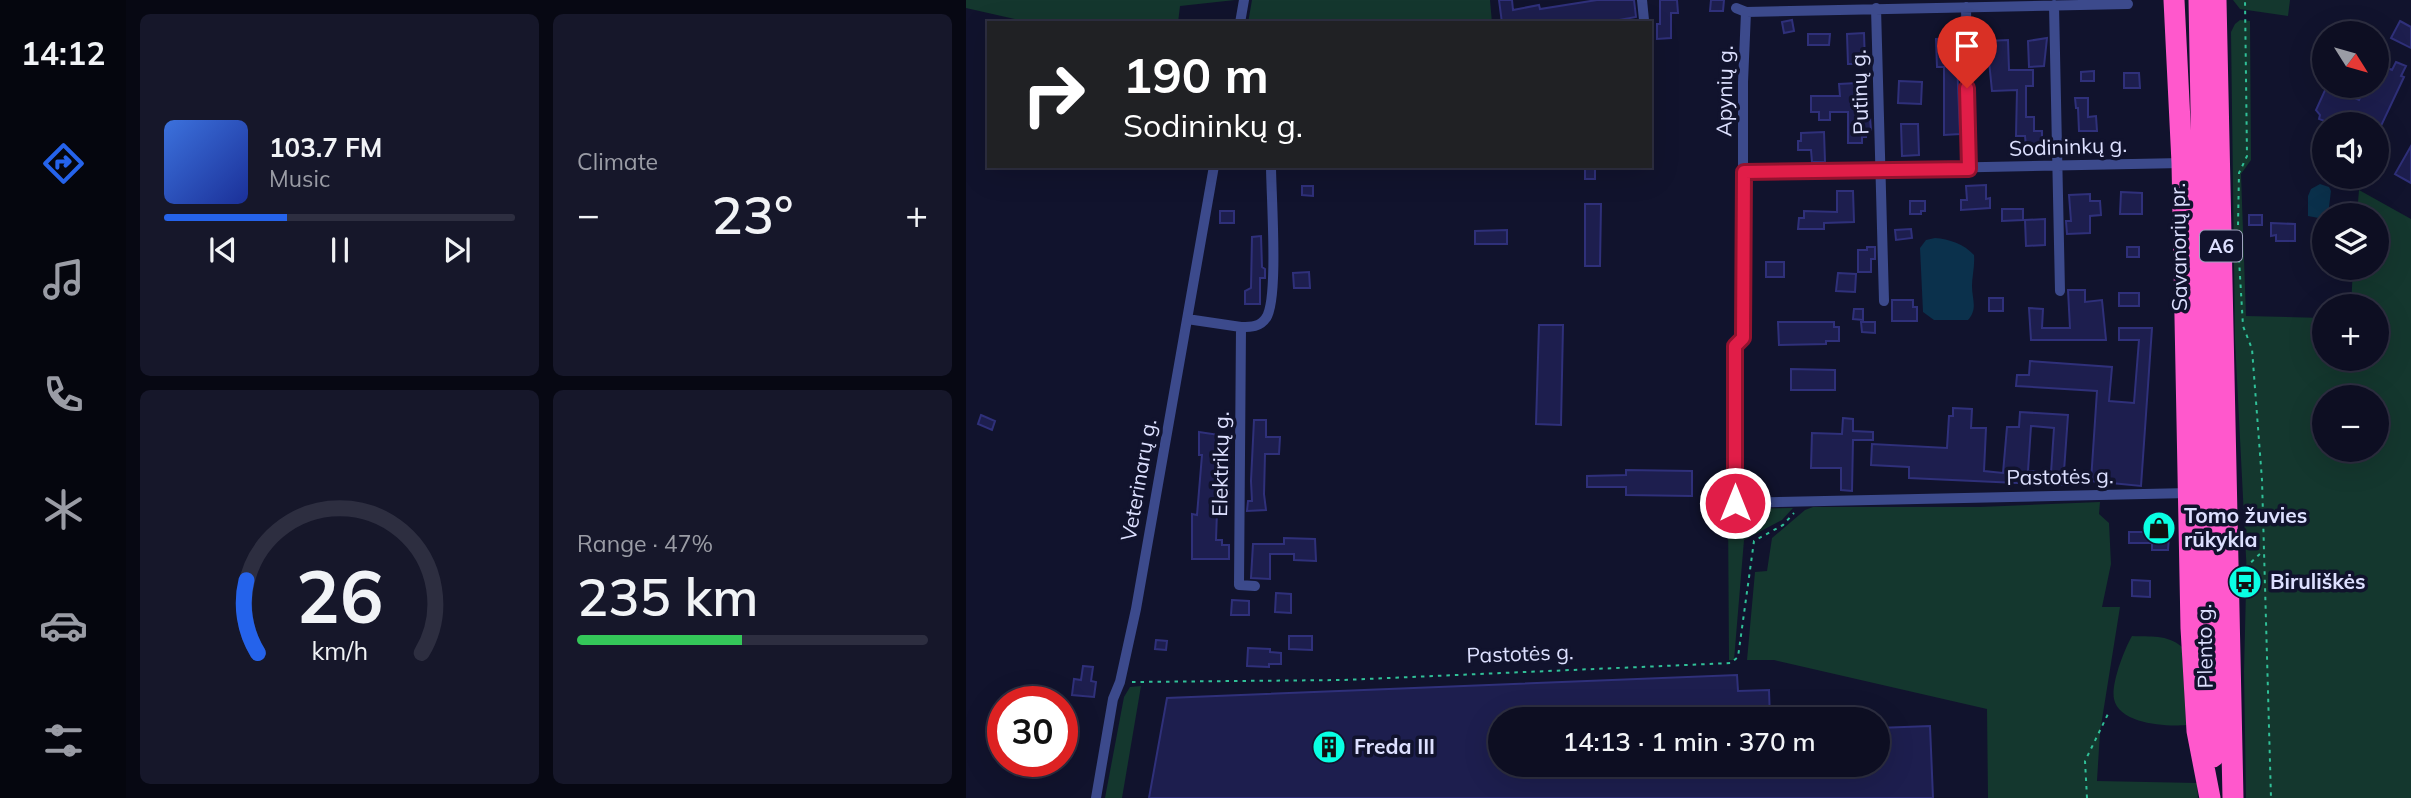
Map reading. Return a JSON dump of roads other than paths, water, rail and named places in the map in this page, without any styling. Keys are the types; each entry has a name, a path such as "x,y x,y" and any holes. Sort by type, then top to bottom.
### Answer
{"highway":[{"path":"2175,0 2182,163 2208,493"},
{"name":"Savanorių pr.","path":"2199,0 2208,493"},
{"name":"Savanorių pr.","path":"2208,493 2216,0"},
{"name":"Plento g.","path":"2208,493 2212,798"},
{"name":"Plento g.","path":"2208,493 2233,798"}],"street":[{"path":"1240,21 1244,0"},
{"path":"1642,0 1644,20"},
{"path":"1876,8 2128,4"},
{"path":"2054,5 2060,291"},
{"path":"1966,7 1969,169"},
{"name":"Apynių g.","path":"1735,503 1735,346 1743,338 1741,10 1876,8"},
{"name":"Putinų g.","path":"1876,8 1884,301"},
{"name":"Sodininkų g.","path":"1744,172 2182,163"},
{"name":"Veterinarų g.","path":"1096,798 1113,699 1120,682 1136,609 1214,168"},
{"path":"1187,319 1241,327 1254,327 1265,320 1270,308 1272,281 1271,168"},
{"name":"Elektrikų g.","path":"1241,327 1239,585 1255,586"},
{"name":"Pastotės g.","path":"1735,503 2208,493"}],"water":[{"path":"2311,189 2331,191 2330,203 2312,203 2312,217 2308,216 2308,196"},
{"path":"1935,238 1956,243 1974,255 1974,308 1968,320 1934,320 1923,312 1920,248 1926,240"}],"place":[{"name":"Tomo žuvies rūkykla","path":"2159,528"},
{"name":"Biruliškės","path":"2245,582"},
{"name":"Freda III","path":"1329,747"}]}
